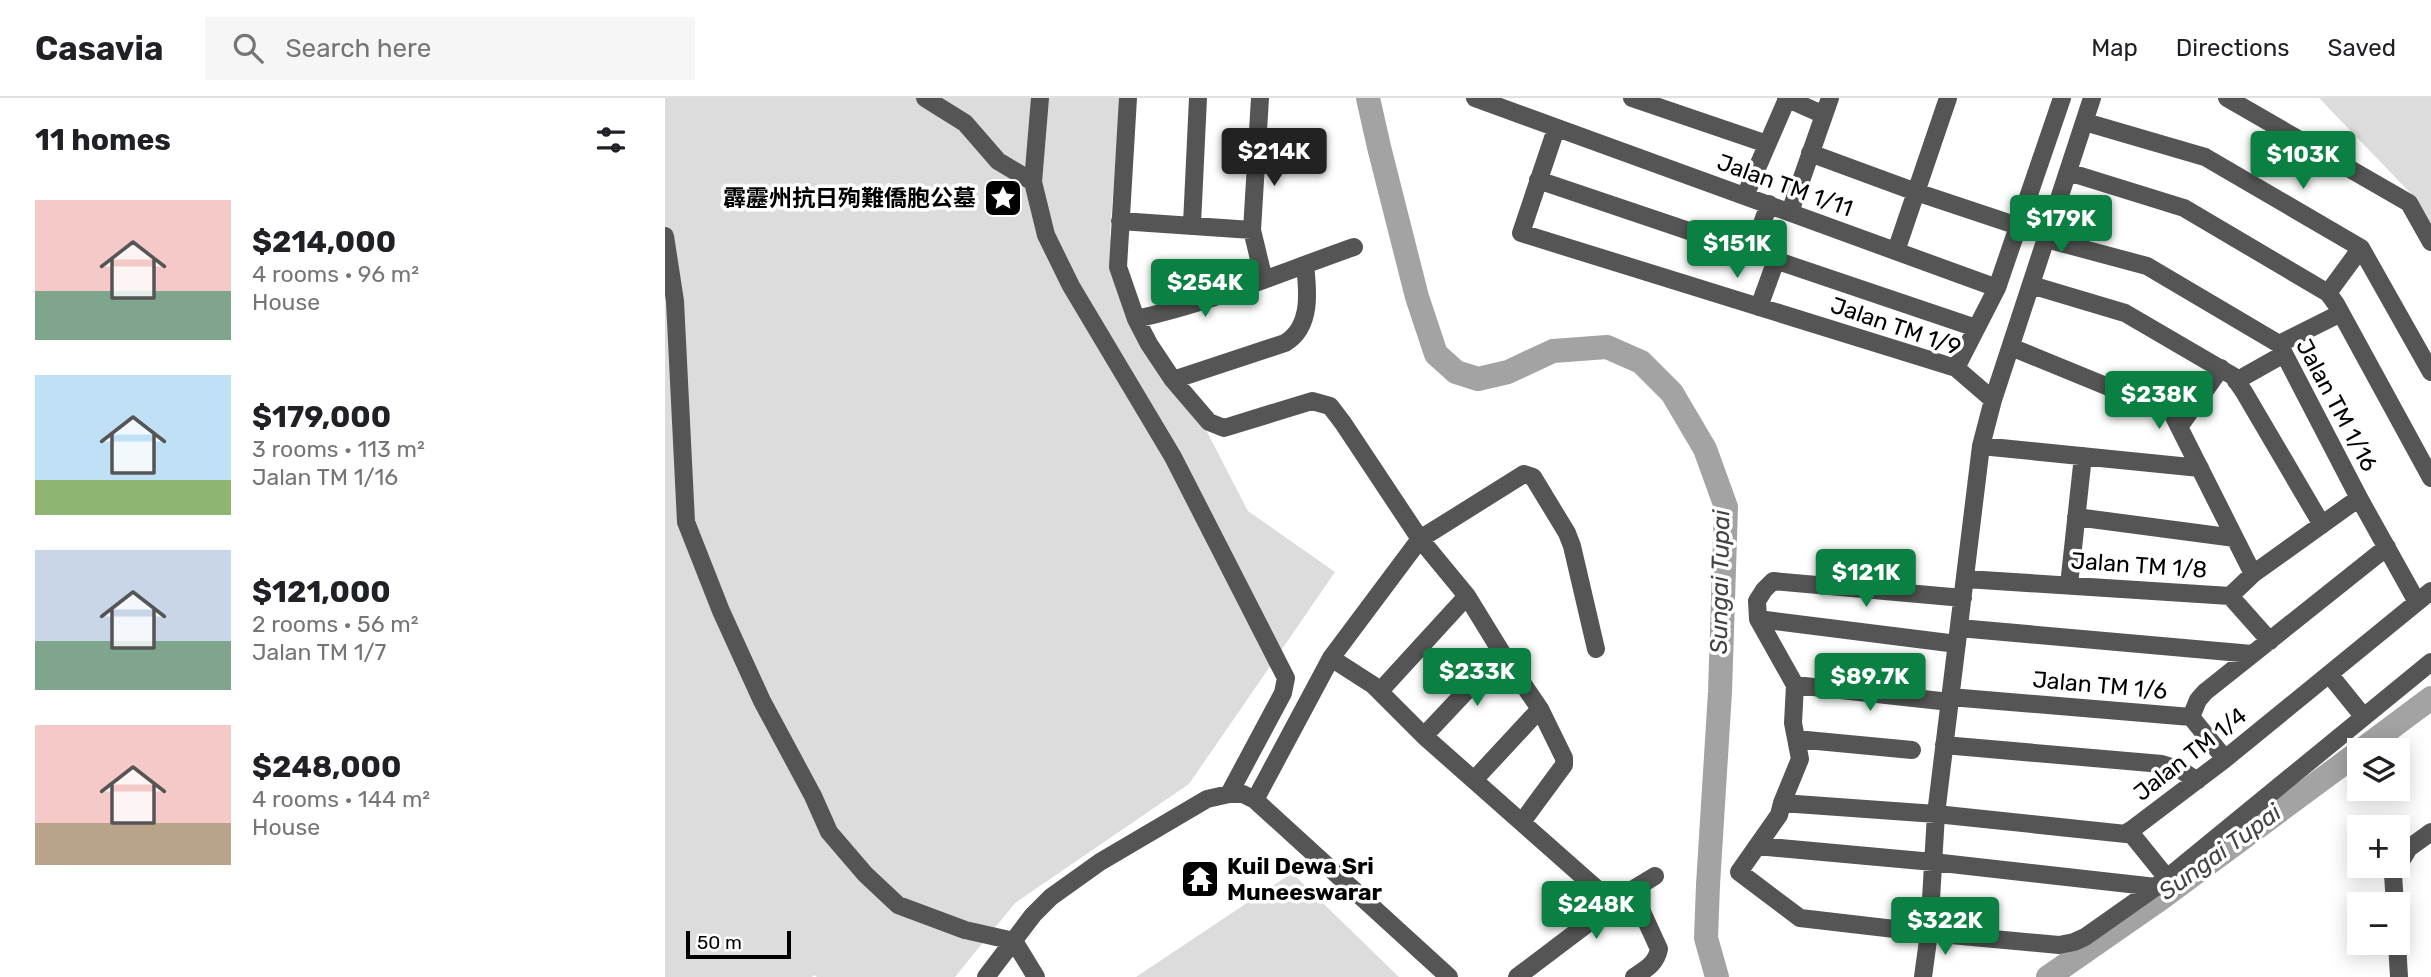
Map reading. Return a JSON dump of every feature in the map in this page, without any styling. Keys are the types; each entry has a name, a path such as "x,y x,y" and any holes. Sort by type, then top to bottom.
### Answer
{"street":[{"path":"925,98 965,123 998,161 1033,182"},
{"path":"1040,98 1033,182 1046,234 1071,286 1173,457 1286,678 1283,693 1229,794"},
{"path":"1128,98 1118,267 1136,319 1149,344 1174,380 1209,422 1224,428 1302,402 1312,401 1329,406 1420,540 1467,596 1540,709 1564,758 1564,765 1522,822"},
{"path":"1192,224 1198,98"},
{"path":"1260,98 1252,230 1264,280"},
{"name":"Jalan TM 1/11","path":"1475,98 1997,288"},
{"path":"1632,98 1767,144"},
{"path":"1745,196 1786,98 1827,106 1790,212"},
{"path":"1896,251 1948,98"},
{"path":"1956,368 1997,288 2062,98"},
{"path":"2227,98 2409,203 2431,242"},
{"path":"1923,977 1929,933 1936,814 1982,446 1993,400 2085,122 2088,99"},
{"path":"2085,122 2205,157 2361,248 2431,372"},
{"name":"Jalan TM 1/9","path":"1556,129 1521,233 1956,368 1993,400"},
{"path":"1810,153 2018,226"},
{"path":"2068,172 2184,208 2328,293 2431,478"},
{"path":"1538,180 1976,328"},
{"path":"1752,252 1769,204"},
{"path":"1120,220 1252,230"},
{"path":"665,236 675,301 686,522 721,611 762,701 813,796 829,832 865,874 898,905 965,930 1014,941 1036,977"},
{"name":"Jalan TM 1/16","path":"2046,239 2147,267 2281,349 2387,547 2424,596"},
{"path":"1136,319 1264,280 1354,247"},
{"path":"2328,293 2361,248"},
{"path":"1759,307 1776,260"},
{"path":"1174,380 1293,339 1298,332 1308,296 1305,265"},
{"path":"2031,285 2125,313 2221,368 2236,381 2322,525"},
{"path":"2236,381 2281,349 2341,313"},
{"path":"2011,347 2172,413 2253,574"},
{"path":"2179,427 2221,368"},
{"path":"1982,446 2200,468"},
{"path":"2069,585 2083,456"},
{"path":"1255,800 1331,658 1420,540 1524,474 1533,477 1572,546 1596,649"},
{"name":"Jalan TM 1/8","path":"1966,579 2230,596 2253,574 2359,498"},
{"path":"2076,517 2235,538"},
{"path":"2191,717 2198,700 2205,692 2387,547"},
{"path":"1963,597 1773,582 1757,601 1758,619 1795,685 1793,723 1800,760 1779,815 1739,872 1801,918 2059,945 2074,942 2162,882 2431,662"},
{"path":"1380,691 1467,596"},
{"path":"2230,596 2270,640"},
{"name":"Jalan TM 1/4","path":"1782,803 1936,814 2126,834 2225,760 2424,596"},
{"path":"1758,619 1958,636 2252,654"},
{"path":"1424,736 1502,653"},
{"path":"1331,658 1380,691 1424,736 1614,904"},
{"path":"2329,674 2363,716"},
{"name":"Jalan TM 1/6","path":"1795,685 1950,700 2191,717 2225,760"},
{"path":"1475,779 1540,709"},
{"path":"1796,739 1912,750"},
{"path":"1944,745 2162,764 2181,770 2197,781"},
{"path":"986,977 1033,915 1051,897 1100,862 1207,799 1229,794 1243,794 1255,800 1438,974"},
{"path":"2130,831 2162,882"},
{"path":"2394,892 2393,874 2409,848 2431,831"},
{"path":"1757,846 2162,882"},
{"path":"1517,977 1632,890 1655,876"},
{"path":"1632,890 1659,949 1651,966 1634,977"},
{"path":"2398,955 2399,977"}],"shaded area":[{"path":"665,98 1120,98 1110,233 1114,276 1204,426 1248,511 1335,572 1189,784 1015,903 955,977 665,977"},
{"path":"2319,98 2431,98 2431,223 2418,201"},
{"path":"1292,873 1399,977 1136,977"}],"waterway":[{"name":"Sungai Tupai","path":"1368,98 1417,297 1436,354 1456,372 1478,379 1508,372 1553,351 1607,347 1641,362 1672,393 1705,449 1726,507 1720,692 1706,938 1717,977"},
{"name":"Sungai Tupai","path":"2377,738 2431,698"},
{"name":"Sungai Tupai","path":"2048,977 2156,902 2347,761"}],"place":[{"name":"霹靂州抗日殉難僑胞公墓","path":"1003,198"},
{"name":"Kuil Dewa Sri Muneeswarar","path":"1200,879"}]}
